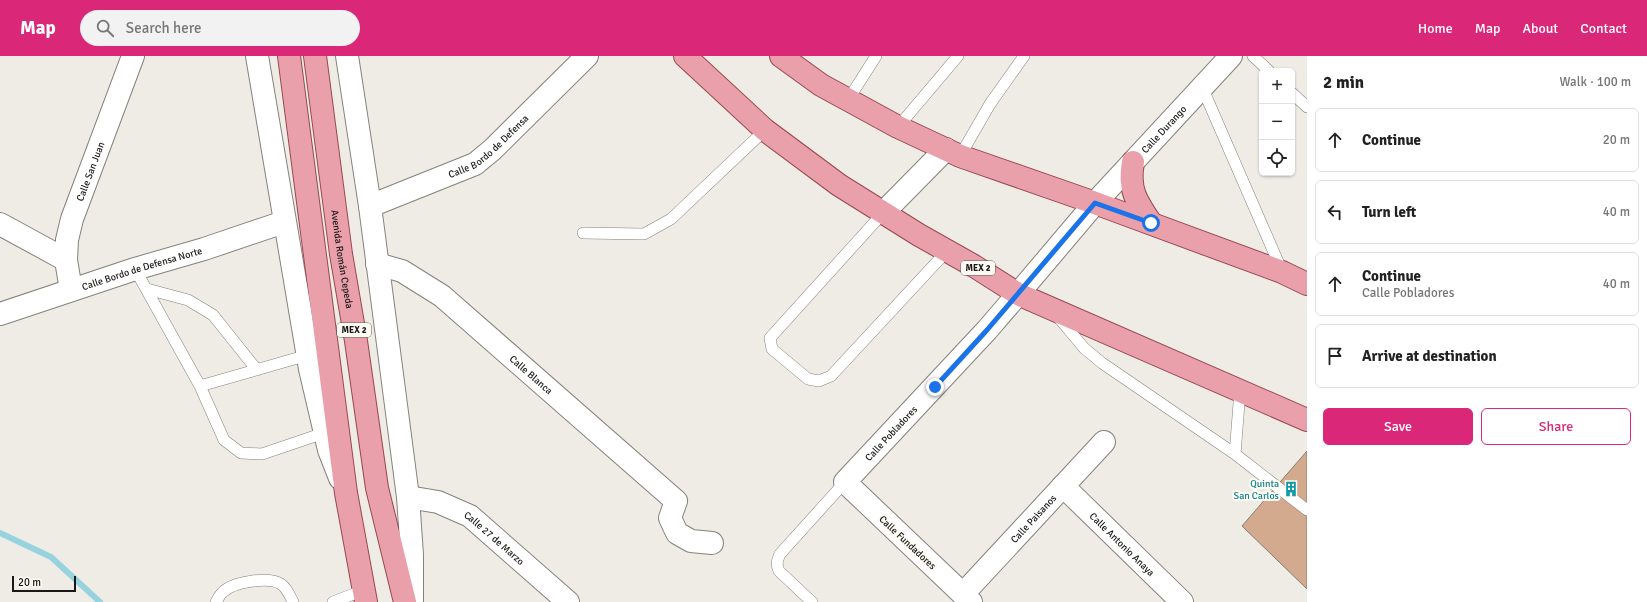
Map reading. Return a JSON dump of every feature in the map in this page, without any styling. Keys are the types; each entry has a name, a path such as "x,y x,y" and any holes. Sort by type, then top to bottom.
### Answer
{"main road":[{"name":"MEX 2","path":"289,56 346,493 365,596"},
{"name":"Avenida Román Cepeda","path":"315,56 341,254 356,341 377,488 405,602"},
{"name":"MEX 2","path":"685,56 765,130 839,185 1018,294 1307,420"},
{"path":"781,56 821,85 898,127 953,152 1151,223 1282,272 1307,284"},
{"path":"1133,162 1131,171 1132,189 1140,208 1151,223"}],"street":[{"name":"Calle San Juan","path":"71,290 66,260 67,240 72,219 133,56"},
{"name":"MEX 2","path":"257,56 284,222 308,355 324,433 346,493"},
{"name":"MEX 2","path":"347,56 370,206 408,497 412,555 412,602"},
{"name":"Calle Bordo de Defensa","path":"370,206 476,164 587,56"},
{"name":"Calle Durango","path":"1018,294 1095,203 1231,56"},
{"path":"883,213 953,152"},
{"name":"Calle Bordo de Defensa Norte","path":"0,314 135,269 204,249 284,222"},
{"path":"0,224 66,260"},
{"name":"Calle Blanca","path":"377,264 402,271 442,296 676,501 670,518 677,533 691,541 712,543"},
{"name":"Calle Pobladores","path":"845,482 982,336 1018,294"},
{"name":"Calle Paisanos","path":"967,598 1063,486 1104,442"},
{"name":"Calle Fundadores","path":"845,482 967,598"},
{"name":"Calle Antonio Anaya","path":"1063,486 1182,602"},
{"name":"Calle 27 de Marzo","path":"408,497 438,502 453,507 470,516 568,602"}],"lane":[{"path":"848,100 876,56"},
{"path":"898,127 958,56"},
{"path":"953,152 990,104 1024,56"},
{"path":"1253,56 1266,68"},
{"path":"1202,87 1282,272"},
{"path":"1295,96 1307,107"},
{"path":"583,233 644,234 671,219 765,130"},
{"path":"883,213 770,338 772,349 808,379 819,382 831,376 947,251"},
{"path":"135,269 200,386 224,440 241,453 262,454 324,433"},
{"path":"147,289 188,300 213,315 257,370"},
{"path":"1053,310 1084,348 1102,363 1235,454 1307,510"},
{"path":"200,386 308,355"},
{"path":"1235,454 1240,391"},
{"name":"Calle Pobladores","path":"812,602 779,571 776,565 780,554 845,482"},
{"path":"216,602 223,592 235,584 259,580 280,583 287,591 293,602"},
{"path":"333,602 365,596"}],"building":[{"name":"Quinta San Carlos","path":"1307,451 1307,589 1242,526"}],"waterway":[{"path":"0,533 51,557 100,602"}],"place":[{"name":"Quinta San Carlos","path":"1291,489"}],"route":[{"path":"935,387 987,330 1095,203 1151,223"}]}
